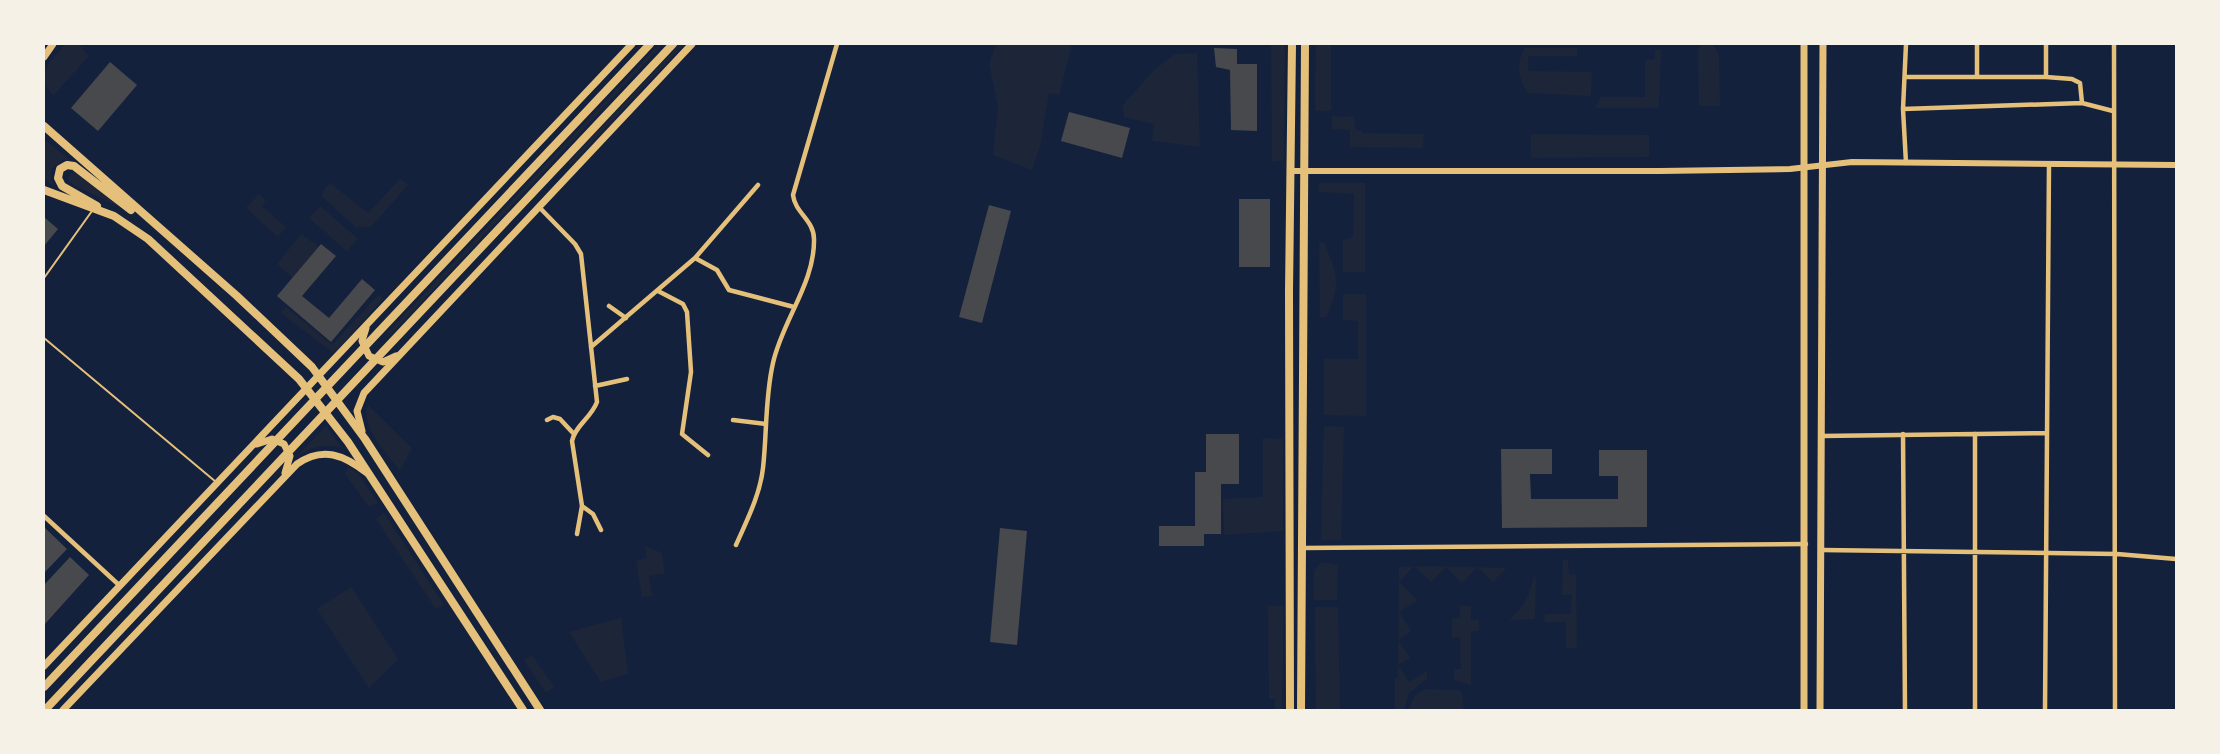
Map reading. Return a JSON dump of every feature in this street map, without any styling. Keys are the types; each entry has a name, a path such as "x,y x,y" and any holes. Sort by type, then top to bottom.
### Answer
{"main road":[{"path":"44,57 53,44"},
{"path":"44,666 632,44"},
{"path":"44,687 650,44"},
{"path":"45,711 673,44"},
{"path":"365,439 359,424 358,403 364,393 692,44"},
{"path":"1290,711 1289,420 1292,44"},
{"path":"1301,711 1305,44"},
{"path":"1804,44 1806,544 1804,711"},
{"path":"1820,711 1823,44"},
{"path":"44,126 237,296 319,376 365,439 540,711"},
{"path":"237,296 211,278 130,209 78,169 70,165 60,169 58,178 62,186 148,239 289,368 307,388 369,475 523,711"},
{"path":"44,190 114,216"},
{"path":"368,323 362,341 369,356 383,362 402,353"},
{"path":"1289,420 1304,420"},
{"path":"1290,437 1304,436"},
{"path":"251,446 272,439 289,449 290,462 281,480"},
{"path":"63,711 281,480 305,459 323,453 345,457 369,475"},
{"path":"1805,512 1822,512"}],"street":[{"path":"736,545 757,495 763,469 773,362 807,279 815,240 811,224 796,208 793,195 837,44"},
{"path":"1906,44 1907,76 1903,109 1906,163"},
{"path":"1977,44 1977,77"},
{"path":"2046,44 2046,77"},
{"path":"2114,44 2117,554 2115,711"},
{"path":"1907,76 2072,79 2080,83 2082,102"},
{"path":"1903,109 2082,102 2113,111"},
{"path":"1290,171 1649,171 1803,168 1852,162 2176,165"},
{"path":"2045,711 2049,164"},
{"path":"591,347 695,258 758,185"},
{"path":"540,208 575,244 580,255 591,347 597,402 592,414 573,433 572,441 582,506 578,534"},
{"path":"695,258 717,270 729,290 794,306"},
{"path":"658,291 683,304 687,312 691,372 682,434 708,455"},
{"path":"609,306 626,318"},
{"path":"595,386 627,379"},
{"path":"547,420 554,417 560,418 573,433"},
{"path":"733,420 766,424"},
{"path":"1821,436 2046,433"},
{"path":"1903,434 1905,711"},
{"path":"1975,434 1976,711"},
{"path":"582,506 593,514 601,530"},
{"path":"44,516 119,585"},
{"path":"1303,548 1806,544"},
{"path":"1822,550 1975,554 2117,554 2176,559"}],"lane":[{"path":"44,278 93,209"},
{"path":"44,338 216,483"}],"shaded area":[{"path":"65,44 79,44 89,56 53,96 47,88 44,74 46,68"},
{"path":"659,44 663,44 391,335 388,332"},
{"path":"680,44 684,44 572,164 568,163"},
{"path":"996,44 1072,44 1059,95 1049,93 1040,146 1032,170 993,155 998,106 989,64"},
{"path":"1271,44 1285,44 1284,160 1272,162"},
{"path":"1316,44 1331,44 1331,111 1315,111"},
{"path":"1701,44 1713,44 1719,56 1720,106 1699,106 1698,51"},
{"path":"1525,48 1577,48 1577,56 1528,56 1528,71 1592,72 1591,96 1528,93 1519,71 1520,60"},
{"path":"1655,50 1661,50 1659,108 1595,108 1601,97 1645,97 1645,60 1655,59"},
{"path":"1197,53 1200,147 1152,141 1154,124 1124,117 1123,105 1154,70 1175,54"},
{"path":"1332,116 1354,117 1355,130 1362,131 1362,133 1424,134 1423,148 1350,147 1350,130 1332,129"},
{"path":"1531,134 1649,135 1649,157 1531,158"},
{"path":"44,139 71,161 63,160 52,169 51,179 57,188 44,179"},
{"path":"71,173 77,173 116,201 117,206 73,185 68,179"},
{"path":"400,179 408,185 371,227 356,227 322,197 324,189 330,183 368,213"},
{"path":"1319,183 1365,183 1365,272 1343,272 1343,240 1353,237 1354,194 1318,192"},
{"path":"259,194 266,200 262,206 286,227 278,237 246,208"},
{"path":"320,206 358,239 347,251 309,218"},
{"path":"301,234 319,247 293,278 277,264"},
{"path":"1319,242 1324,243 1336,280 1334,296 1326,317 1320,317"},
{"path":"379,294 383,299 337,350 332,352 281,313 286,307 332,345"},
{"path":"1343,294 1366,294 1366,416 1324,415 1324,359 1358,359 1358,321 1343,320"},
{"path":"368,405 412,448 400,471 371,431 367,414"},
{"path":"326,426 342,448 319,447 297,456"},
{"path":"1324,426 1344,427 1341,540 1321,540"},
{"path":"1263,438 1283,439 1283,531 1224,535 1223,499 1263,497"},
{"path":"348,466 359,475 378,503 369,507 345,474"},
{"path":"384,513 444,605 436,609 376,519"},
{"path":"645,546 662,553 665,574 649,576 652,596 642,597 636,561 647,558"},
{"path":"1563,560 1568,560 1569,574 1576,575 1577,648 1566,648 1566,622 1544,622 1545,614 1571,614 1572,595 1562,595"},
{"path":"1321,562 1338,565 1337,600 1314,600 1314,571"},
{"path":"1414,566 1399,582 1418,600 1399,612 1411,631 1398,640 1399,567"},
{"path":"1414,566 1477,567 1462,583 1446,567 1431,582"},
{"path":"1477,567 1493,568 1506,568 1493,582"},
{"path":"1533,577 1536,577 1535,619 1509,620 1526,601"},
{"path":"351,587 398,659 369,688 317,609"},
{"path":"1268,606 1284,606 1282,710 1275,710 1275,699 1269,699"},
{"path":"1460,606 1471,606 1471,620 1479,620 1479,631 1471,631 1471,685 1454,680 1454,669 1461,669 1460,637 1452,637 1452,618 1460,618"},
{"path":"1315,607 1338,607 1340,710 1316,710"},
{"path":"621,618 628,674 601,682 569,632"},
{"path":"1398,641 1410,658 1398,665"},
{"path":"532,655 554,687 546,693 524,660"},
{"path":"1398,665 1409,682 1427,671 1427,679 1409,693 1404,710 1395,710 1395,678 1398,678"},
{"path":"1426,689 1459,690 1462,693 1464,710 1409,710 1414,697"}],"building":[{"path":"1214,48 1237,49 1237,64 1257,64 1257,131 1231,130 1230,70 1216,67"},
{"path":"110,62 137,85 98,131 71,108"},
{"path":"1069,112 1130,128 1122,158 1061,141"},
{"path":"1239,199 1270,199 1270,267 1239,267"},
{"path":"989,205 1011,211 982,323 959,317"},
{"path":"44,217 58,229 44,246"},
{"path":"321,244 336,256 302,296 329,318 362,279 375,290 331,342 277,296"},
{"path":"1206,434 1239,434 1239,484 1221,484 1221,534 1204,534 1204,546 1159,546 1159,526 1195,526 1195,472 1206,472"},
{"path":"1501,449 1552,449 1552,474 1530,474 1531,499 1618,499 1618,476 1599,476 1599,450 1647,450 1647,527 1502,528"},
{"path":"44,527 67,549 44,573"},
{"path":"1000,528 1027,531 1017,645 990,642"},
{"path":"70,557 89,575 44,625 44,585"}]}
